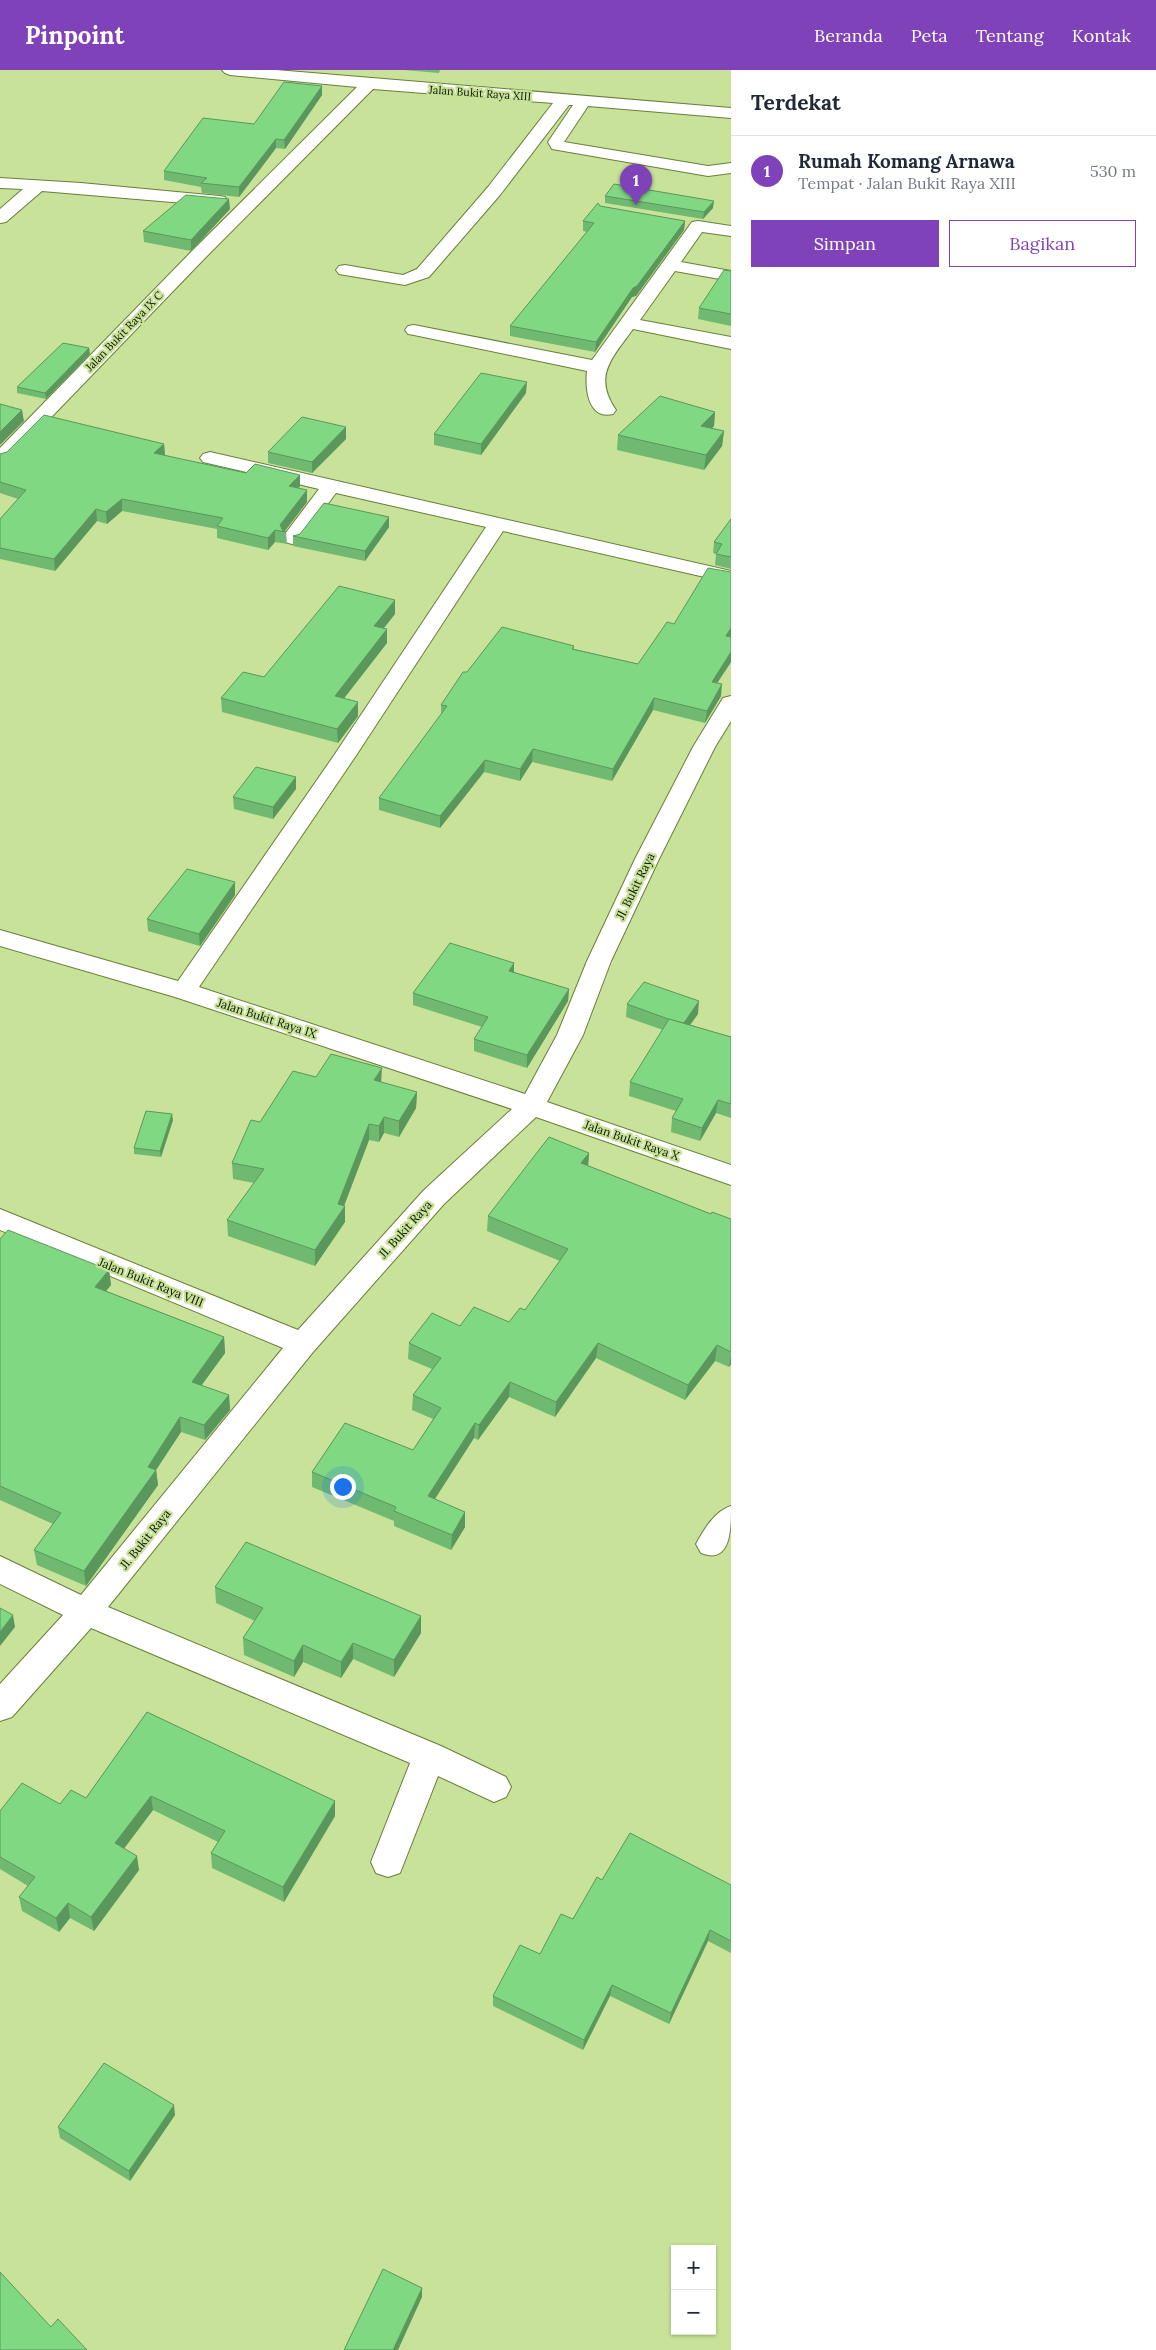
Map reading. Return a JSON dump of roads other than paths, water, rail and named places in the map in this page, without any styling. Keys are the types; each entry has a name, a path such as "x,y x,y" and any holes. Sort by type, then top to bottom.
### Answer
{"street":[{"name":"Jalan Bukit Raya XIII","path":"230,70 369,84 731,113"},
{"name":"Jalan Bukit Raya IX C","path":"0,459 248,204 369,84"},
{"path":"345,270 405,280 424,272 494,191 564,100"},
{"path":"584,101 556,142 558,146 708,171 731,168"},
{"path":"0,183 248,204"},
{"path":"0,218 38,185"},
{"path":"606,410 597,397 595,385 597,367 670,265 689,225 731,231"},
{"path":"670,265 731,276"},
{"path":"630,323 731,343"},
{"path":"414,330 597,367"},
{"path":"210,458 496,525 731,577"},
{"path":"292,538 331,486"},
{"path":"184,990 346,754 496,525"},
{"name":"Jl. Bukit Raya","path":"0,1707 86,1612 303,1344 434,1197 532,1106 570,1035 599,961 647,859 704,747 731,703"},
{"name":"Jalan Bukit Raya IX","path":"0,938 184,990 532,1106"},
{"name":"Jalan Bukit Raya X","path":"532,1106 731,1176"},
{"name":"Jalan Bukit Raya VIII","path":"0,1220 303,1344"},
{"path":"712,1544 731,1518"},
{"path":"0,1569 86,1612 429,1756 494,1787"},
{"path":"388,1862 429,1756"}],"place":[{"name":"Rumah Komang Arnawa","path":"636,205"}]}
